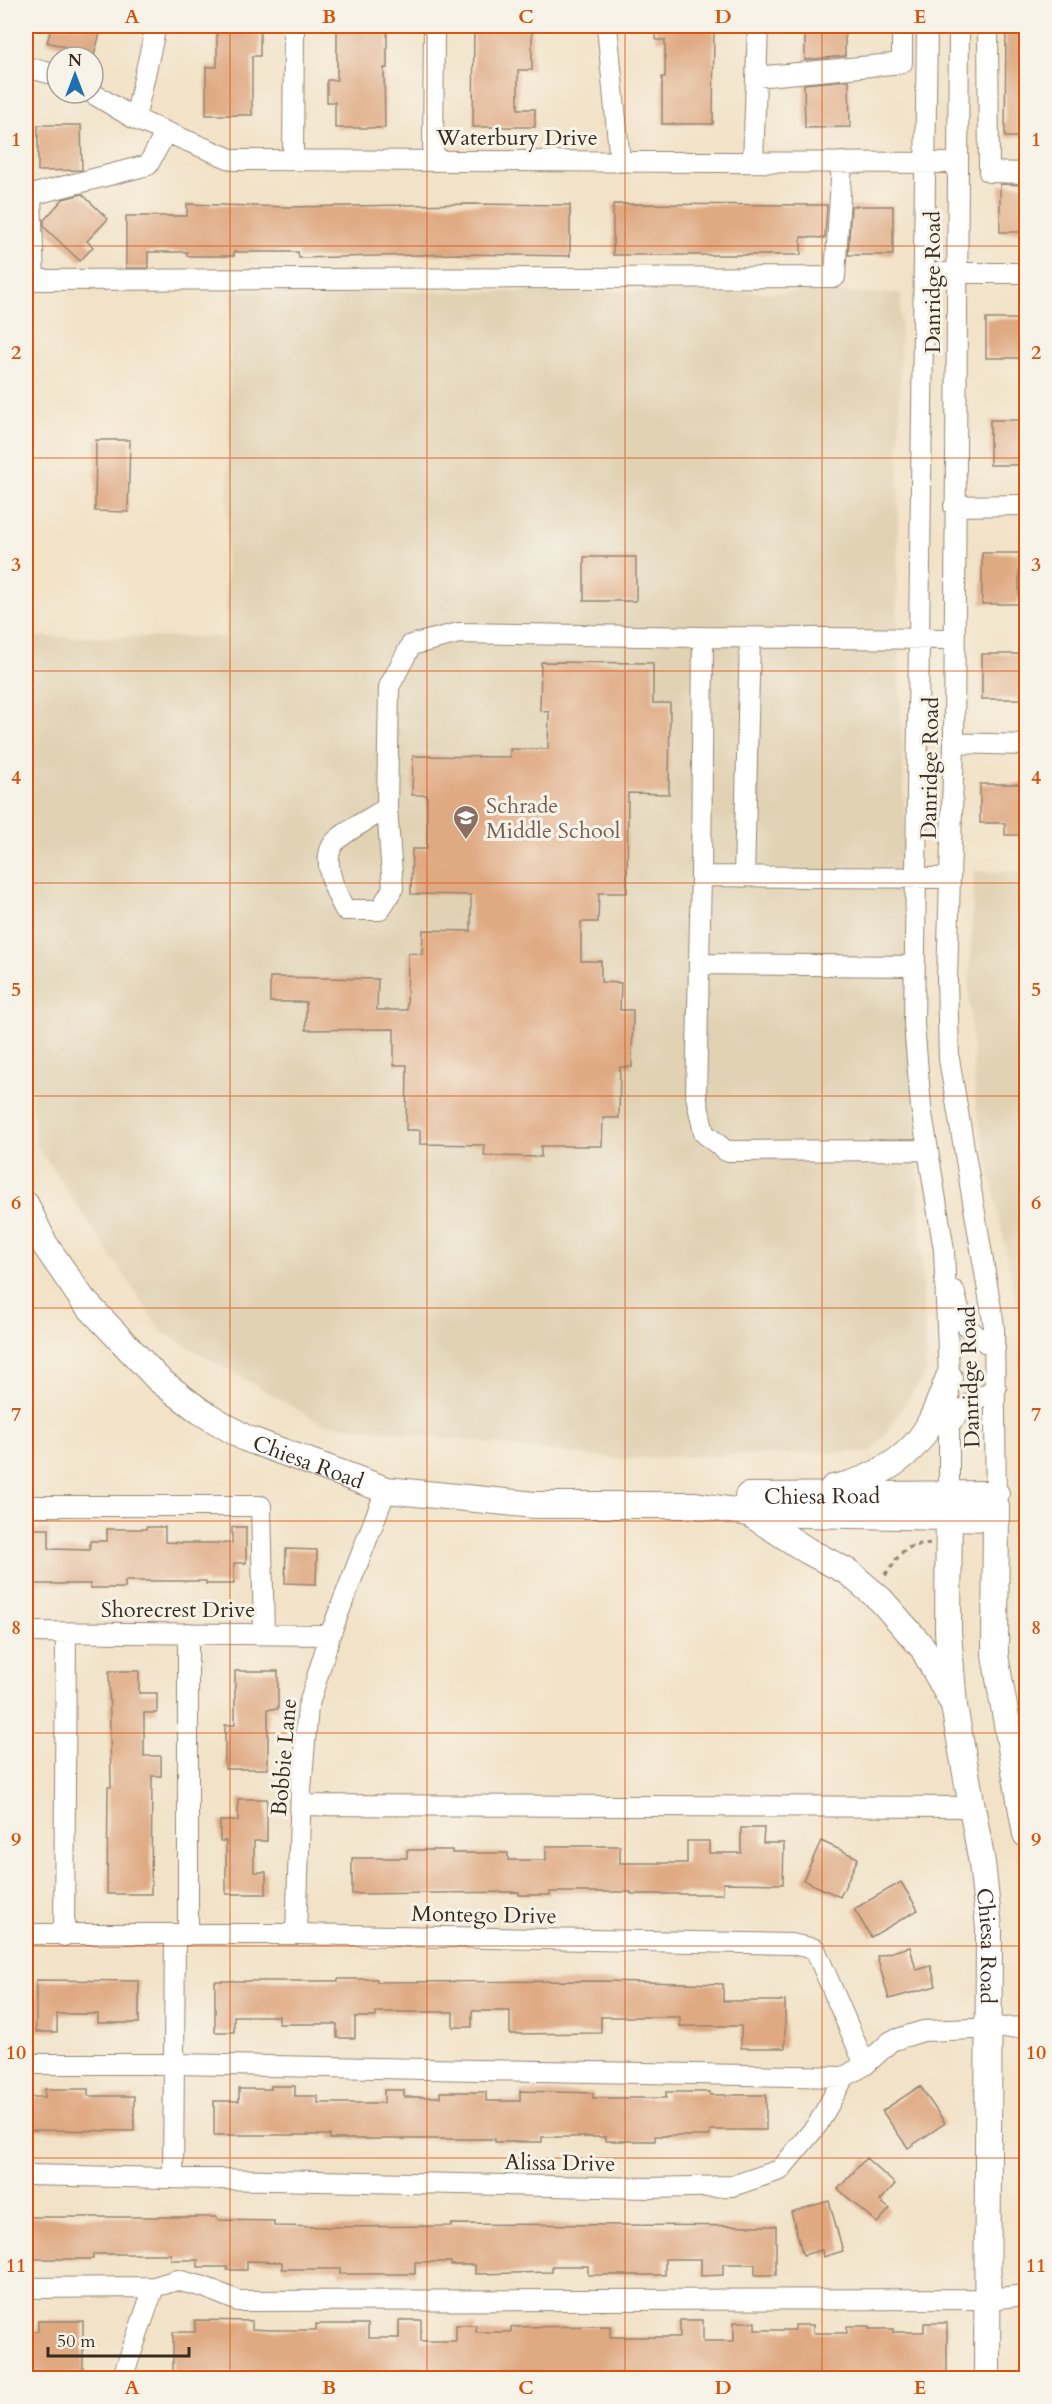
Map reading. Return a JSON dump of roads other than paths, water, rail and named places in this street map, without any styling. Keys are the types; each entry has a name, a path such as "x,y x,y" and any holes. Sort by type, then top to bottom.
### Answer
{"main road":[{"name":"Chiesa Road","path":"26,1205 45,1245 83,1300 127,1349 159,1380 200,1411 245,1438 386,1490 535,1504 695,1505 749,1513 996,1506"},
{"path":"788,1496 853,1484 895,1463 914,1446 931,1423 949,1377"},
{"name":"Chiesa Road","path":"695,1505 750,1496 788,1496 949,1506"},
{"name":"Chiesa Road","path":"949,1506 948,1632 954,1707 982,1863 989,1928 987,2379"},
{"path":"996,1506 995,1655 1026,1834"},
{"path":"749,1513 791,1541 848,1572 881,1600 923,1648 954,1707"}],"street":[{"path":"135,119 156,26"},
{"path":"293,160 294,26"},
{"path":"433,161 434,26"},
{"path":"607,26 620,162"},
{"path":"753,162 758,26"},
{"path":"756,76 902,63 902,26"},
{"name":"Danridge Road","path":"927,26 914,1024 921,1107 944,1250 949,1377 949,1506"},
{"name":"Danridge Road","path":"959,26 954,743 947,979 949,1059 994,1326 996,1506"},
{"path":"988,26 989,172 1026,173"},
{"path":"26,67 45,72"},
{"name":"Waterbury Drive","path":"105,101 135,119 233,160 957,163"},
{"path":"166,132 148,165 31,195 34,280 835,277 842,162"},
{"path":"924,273 1026,273"},
{"path":"954,506 1026,505"},
{"path":"387,808 336,840 328,857 336,894 345,910 380,910 393,888 387,808 389,687 411,645 459,633 954,639"},
{"path":"703,637 696,1096 704,1133 726,1151 927,1150"},
{"path":"744,877 750,638"},
{"path":"954,743 1026,745"},
{"path":"701,876 950,878"},
{"path":"699,964 914,966"},
{"path":"944,1250 962,1321 981,1340 995,1348"},
{"path":"949,1425 960,1411 976,1398 996,1389"},
{"name":"Bobbie Lane","path":"296,1934 301,1805 308,1707 330,1635 386,1490"},
{"path":"26,1506 261,1506 264,1634"},
{"name":"Shorecrest Drive","path":"26,1632 330,1635"},
{"path":"64,1936 66,1633"},
{"path":"173,2177 174,2064 181,1936 188,1633"},
{"path":"301,1805 973,1807"},
{"name":"Montego Drive","path":"26,1934 64,1936 296,1934 791,1944 815,1949 865,2065"},
{"path":"26,2064 174,2064 844,2077 865,2065 891,2042 923,2031 1026,2027"},
{"name":"Alissa Drive","path":"26,2175 650,2188 732,2186 780,2170 818,2124 844,2077"},
{"path":"26,2288 154,2287 177,2280 204,2287 238,2301 988,2299 1026,2295"},
{"path":"124,2379 124,2373 154,2287"}],"place":[{"name":"Schrade Middle School","path":"466,841"}]}
